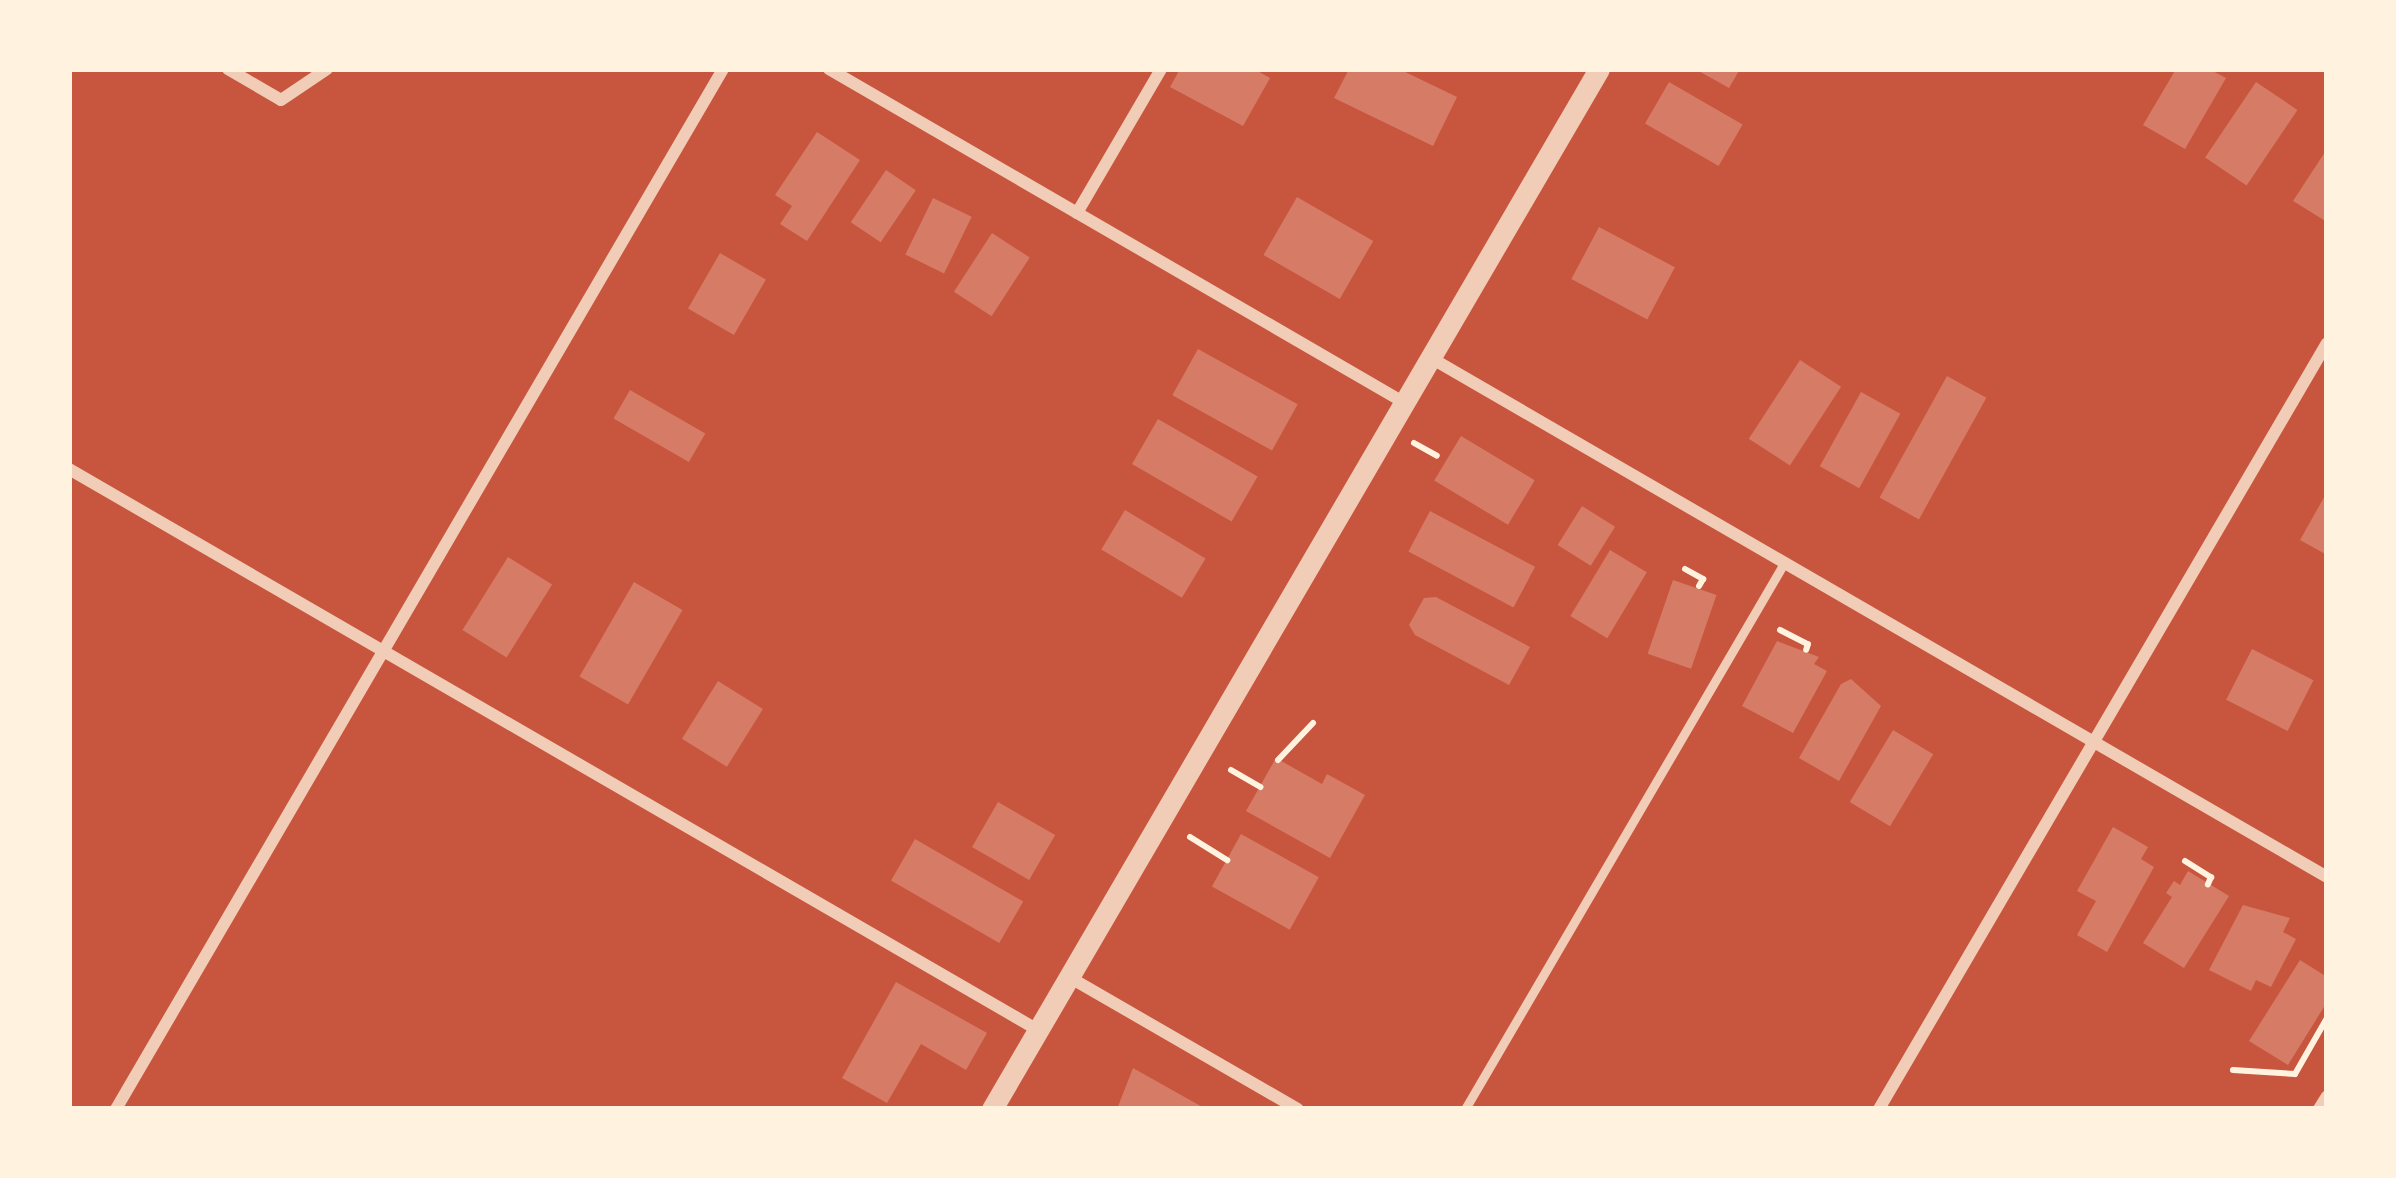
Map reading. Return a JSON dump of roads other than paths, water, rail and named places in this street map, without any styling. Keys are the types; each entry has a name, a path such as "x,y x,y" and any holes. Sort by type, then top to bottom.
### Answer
{"street":[{"path":"228,69 280,100 327,69"},
{"path":"116,1109 723,69"},
{"path":"829,69 1405,403"},
{"path":"1077,213 1161,69"},
{"path":"992,1109 1600,69"},
{"path":"1879,1109 2327,343"},
{"path":"1431,358 2327,878"},
{"path":"69,469 1038,1030"},
{"path":"1069,976 1298,1109"},
{"path":"2319,1109 2327,1096"}],"lane":[{"path":"1465,1109 1784,563"}]}
